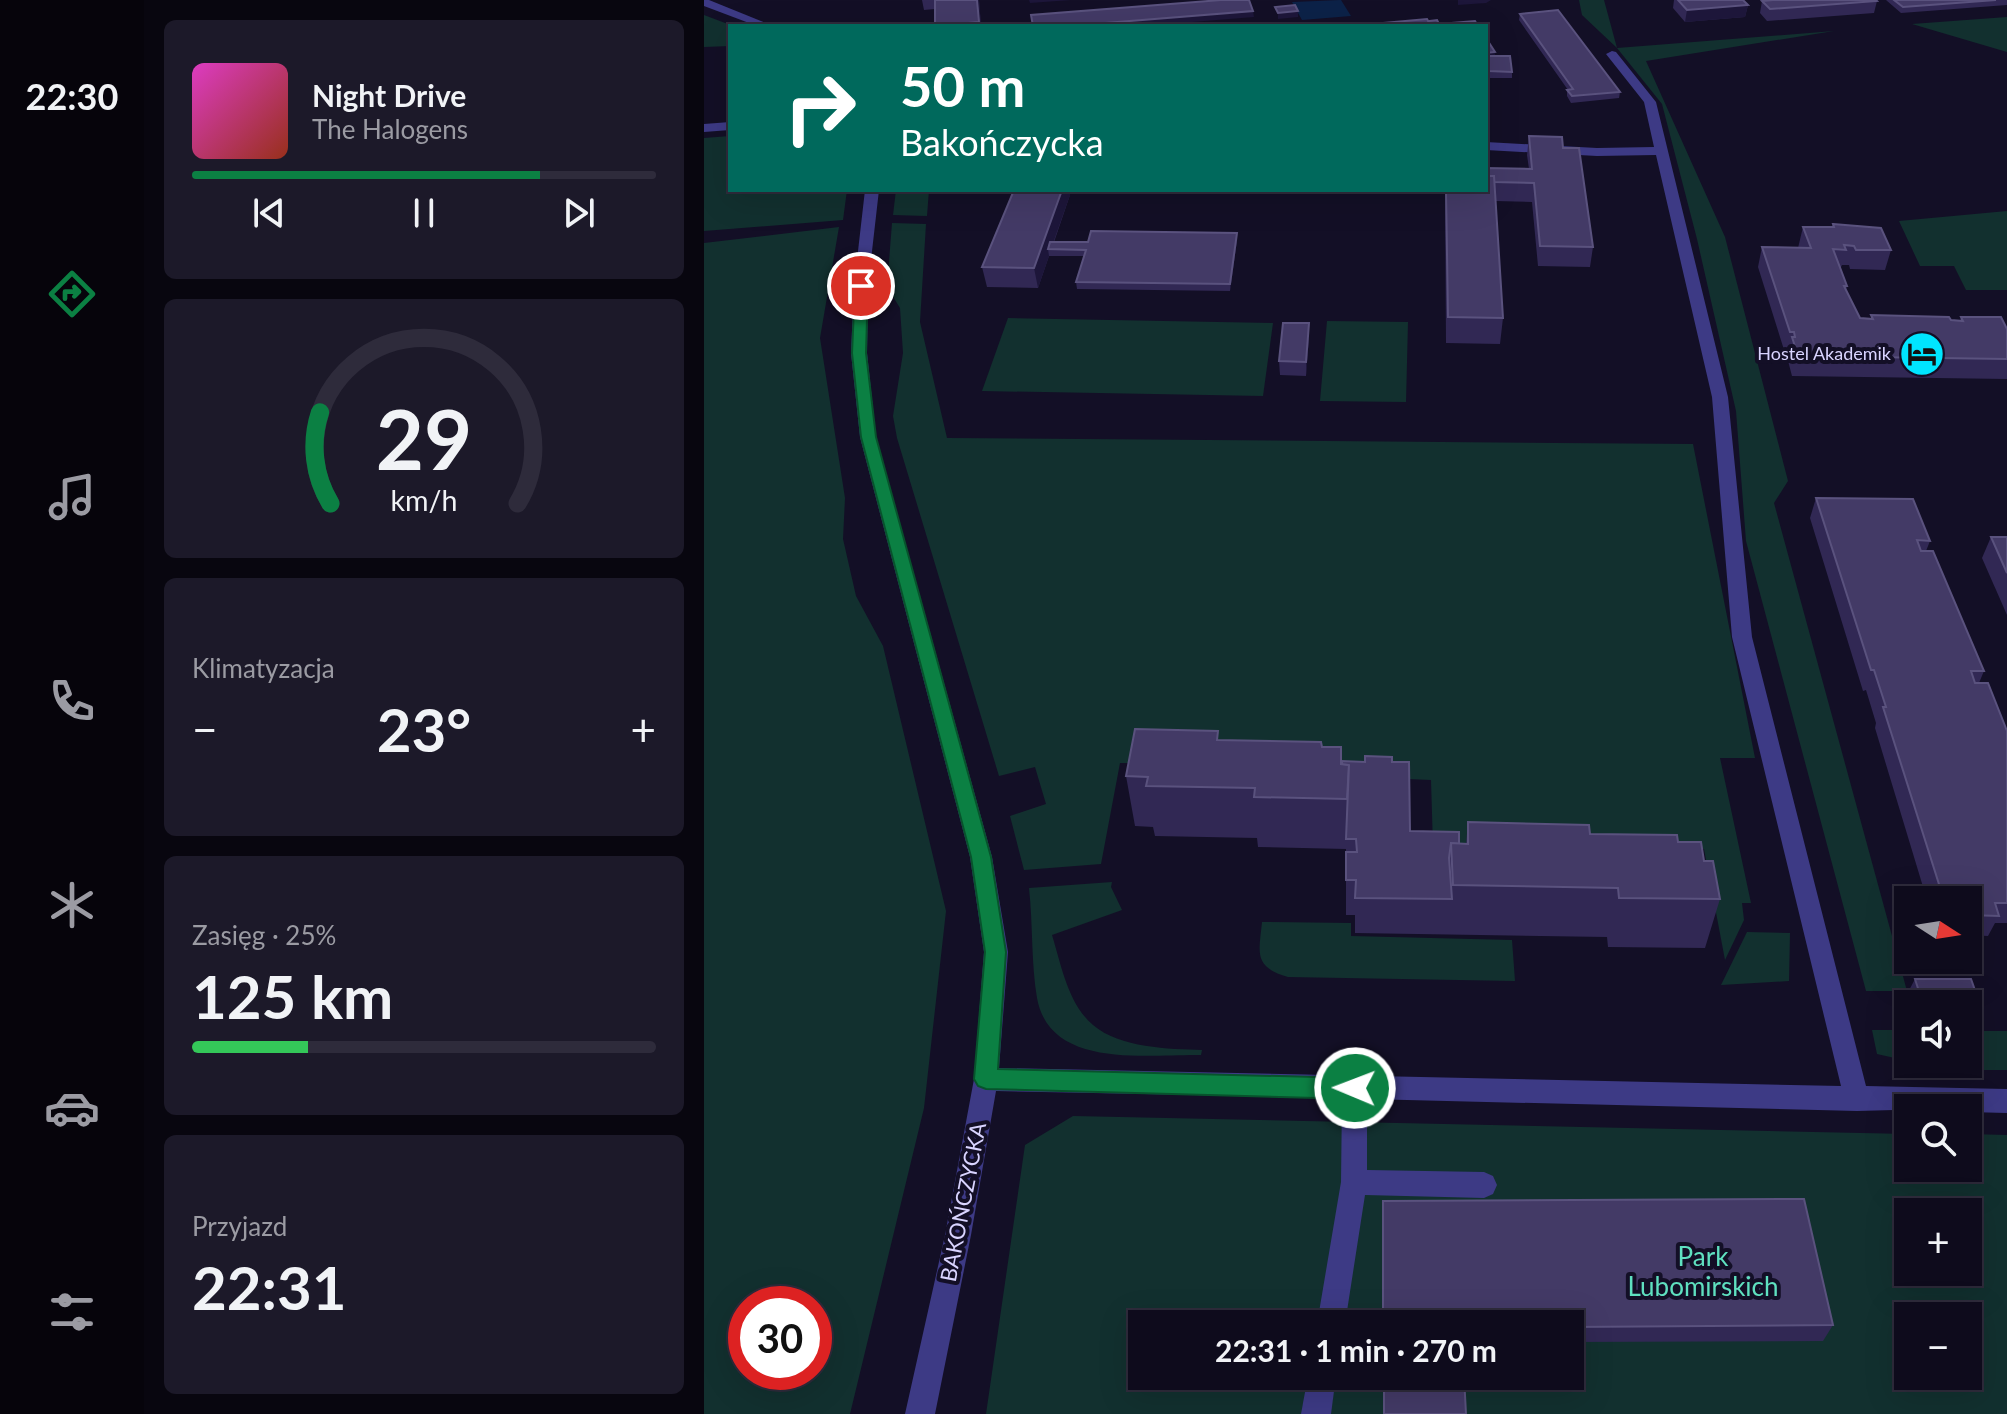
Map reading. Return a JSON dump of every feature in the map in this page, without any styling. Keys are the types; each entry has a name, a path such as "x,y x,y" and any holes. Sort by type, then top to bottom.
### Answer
{"street":[{"path":"704,2 762,24"},
{"path":"1612,54 1650,102 1720,397 1742,637 1857,1099"},
{"path":"704,128 728,126"},
{"path":"1488,146 1597,152 1662,151"},
{"name":"BAKOŃCZYCKA","path":"872,192 859,318 862,394 873,456 981,857 996,952 986,1079 958,1235 920,1414"},
{"path":"986,1079 2007,1101"},
{"path":"1333,1310 1354,1182 1355,1088"},
{"path":"1354,1182 1484,1185"},
{"path":"1316,1414 1320,1390"}],"green space":[{"path":"1579,0 1604,0 1617,48 1582,15"},
{"path":"704,15 728,24 728,46 704,47"},
{"path":"2007,17 2007,52 1912,24"},
{"path":"1834,31 1646,61 1725,237 1788,481 1774,503 1894,943 1894,974 1902,974 1907,990 1866,991 1746,541 1736,411 1662,104 1617,48"},
{"path":"728,136 728,192 847,192 843,220 704,231 704,138"},
{"path":"896,192 929,192 927,216 893,215"},
{"path":"2007,211 2007,290 1966,290 1954,266 1920,266 1899,221"},
{"path":"892,223 926,224 920,322 947,438 1693,444 1755,758 1720,758 1751,903 1742,903 1744,920 1725,960 1704,849 1433,847 1431,780 1245,772 1223,763 1120,763 1101,864 1024,870 1010,816 1046,804 1035,767 999,776 897,438 893,416 903,353 900,308 887,287"},
{"path":"839,227 820,338 845,498 843,539 856,596 883,646 946,911 924,1108 850,1414 704,1414 704,243"},
{"path":"1008,318 1273,323 1263,396 982,391"},
{"path":"1327,321 1408,322 1406,402 1320,401"},
{"path":"1112,882 1111,887 1122,910 1052,935 1071,995 1084,1016 1104,1033 1145,1046 1202,1050 1201,1055 1129,1056 1104,1053 1061,1037 1046,1021 1035,984 1029,888"},
{"path":"1262,922 1351,923 1351,936 1512,940 1515,981 1288,977 1269,969 1261,957"},
{"path":"1747,932 1790,933 1789,981 1721,985"},
{"path":"1872,1030 1894,1030 1894,1058 1877,1054"},
{"path":"1982,1031 2007,1031 2007,1070 1982,1070"},
{"name":"Park Lubomirskich","path":"1073,1116 1894,1134 1894,1182 1982,1182 1982,1134 2007,1135 2007,1414 986,1414 1025,1145"}],"water":[{"path":"1341,0 1351,16 1302,20 1292,2"}],"building":[{"path":"935,0 977,0 979,22 935,24"},
{"path":"1221,0 1249,0 1253,11 1093,24 1033,24 1031,15"},
{"path":"1678,0 1743,0 1748,5 1687,10"},
{"path":"1894,0 1996,0 1903,7"},
{"path":"1762,1 1877,1 1770,9"},
{"path":"1295,5 1298,11 1278,13 1275,7"},
{"path":"1558,10 1620,92 1572,96 1567,90 1573,89 1520,14"},
{"path":"1427,19 1430,24 1371,24"},
{"path":"1475,21 1477,24 1439,24"},
{"path":"1488,41 1495,52 1488,53"},
{"path":"1488,56 1510,56 1512,72 1489,71"},
{"path":"1529,136 1562,137 1563,148 1579,148 1593,247 1540,246 1534,183 1494,182 1494,176 1488,176 1488,168 1532,169"},
{"path":"1488,176 1494,176 1503,318 1448,317 1446,192 1488,192"},
{"path":"1013,192 1061,192 1034,268 982,267"},
{"path":"1833,224 1881,228 1891,250 1856,250 1854,246 1844,245 1846,250 1833,249 1847,286 1844,286 1860,318 1873,319 1871,315 1949,317 1963,321 1961,317 2001,317 2007,329 2007,359 1798,356 1792,337 1795,337 1794,332 1790,332 1762,247 1811,248 1803,227 1834,227"},
{"path":"1091,231 1237,233 1230,284 1076,282 1086,250 1048,249 1050,242 1088,242"},
{"path":"1283,323 1309,323 1306,362 1279,361"},
{"path":"1816,498 1913,499 1930,541 1917,540 1921,551 1933,551 1984,671 1971,671 1975,683 1988,683 2007,731 2007,903 1995,903 1999,916 1982,915 1982,886 1940,886 1883,707 1886,707 1874,670 1871,670"},
{"path":"1991,537 2007,537 2007,573"},
{"path":"1135,729 1218,731 1217,740 1321,742 1322,747 1341,747 1341,764 1349,765 1347,799 1254,797 1255,788 1146,786 1148,777 1126,776"},
{"path":"1365,756 1392,757 1392,762 1409,762 1410,831 1459,832 1459,844 1451,843 1449,858 1452,899 1355,898 1356,880 1346,880 1346,852 1357,852 1356,839 1346,839 1349,765 1342,764 1342,761 1365,762"},
{"path":"1468,822 1589,825 1590,834 1677,835 1678,842 1701,842 1704,861 1713,861 1720,899 1619,898 1618,888 1453,885 1451,843 1468,844"},
{"path":"1915,979 1971,979 1975,990 1919,990"},
{"path":"1804,1199 1833,1325 1584,1327 1584,1310 1383,1310 1383,1201"},
{"path":"1384,1390 1465,1390 1466,1414 1384,1414"}],"place":[{"name":"Hostel Akademik","path":"1922,354"}],"route":[{"path":"861,286 859,353 868,437 981,857 990,903 996,952 986,1079 1355,1088"}]}
